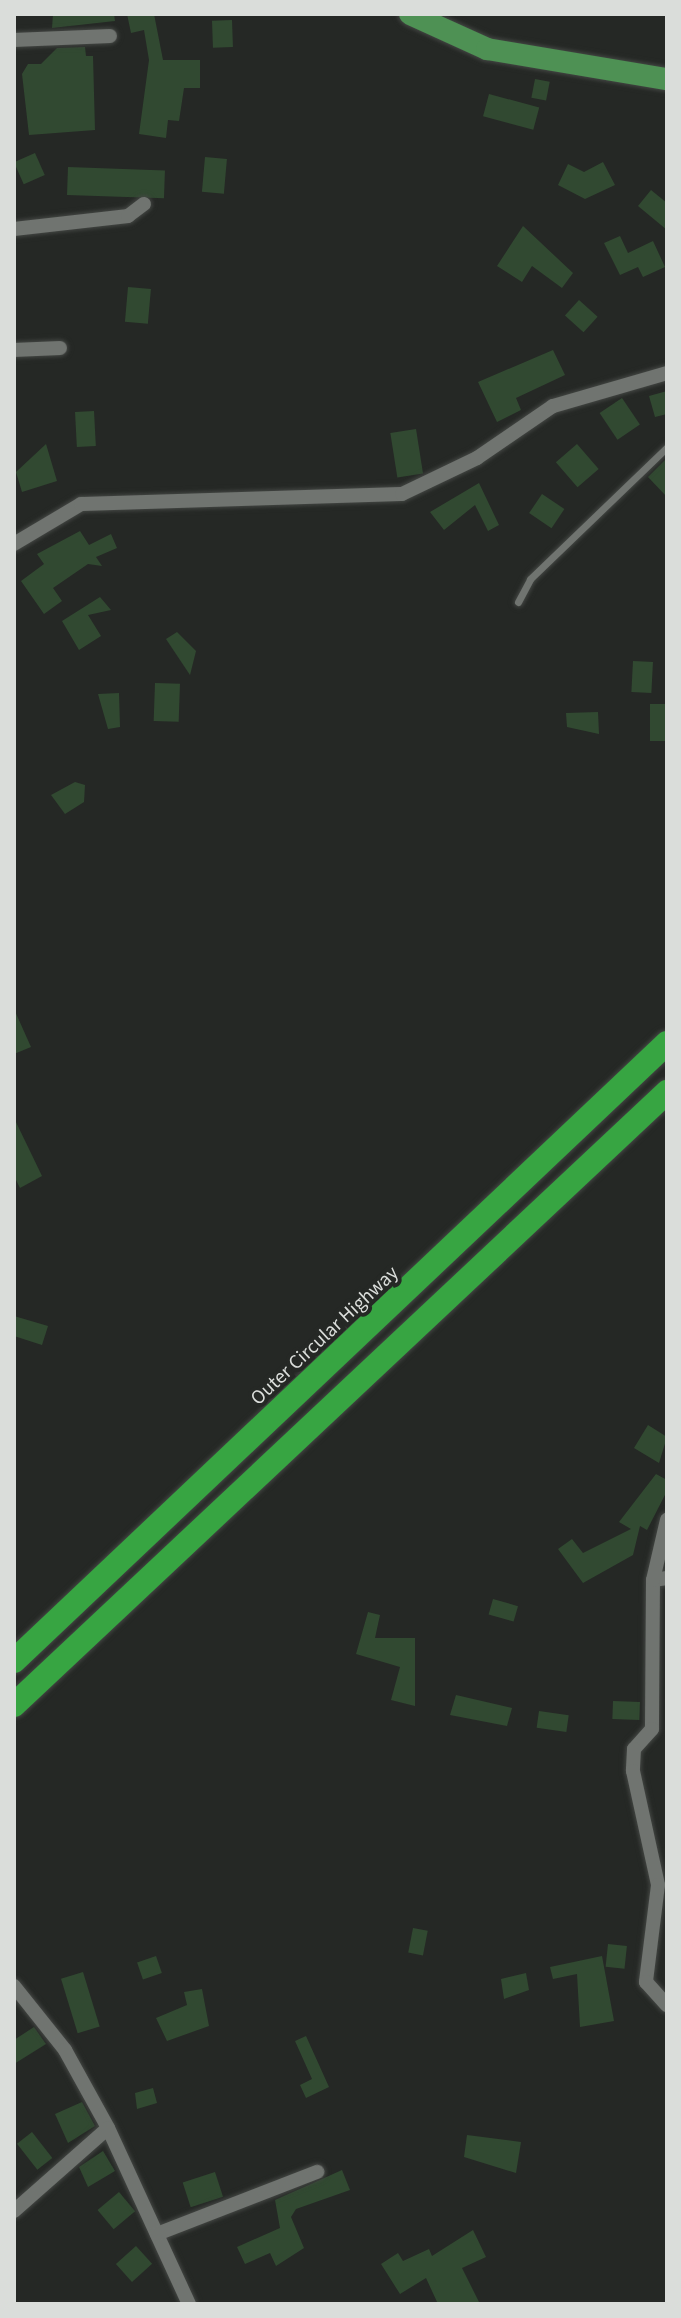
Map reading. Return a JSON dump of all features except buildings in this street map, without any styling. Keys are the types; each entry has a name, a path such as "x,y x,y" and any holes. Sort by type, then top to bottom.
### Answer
{"highway":[{"name":"Outer Circular Highway","path":"14,1661 667,1043"},
{"path":"14,1705 667,1092"}],"main road":[{"path":"410,14 487,49 667,79"}],"street":[{"path":"14,40 110,36"},
{"path":"14,229 128,216 144,204"},
{"path":"14,350 60,348"},
{"path":"14,544 81,504 402,494 477,458 553,406 667,373"},
{"path":"667,1520 660,1579 652,1729 634,1749 633,1771 658,1885 646,1982 667,2005"},
{"path":"14,1986 65,2050 108,2128 189,2304"},
{"path":"14,2211 108,2128"},
{"path":"157,2234 317,2172"}],"lane":[{"path":"518,602 530,579 667,447"}]}
